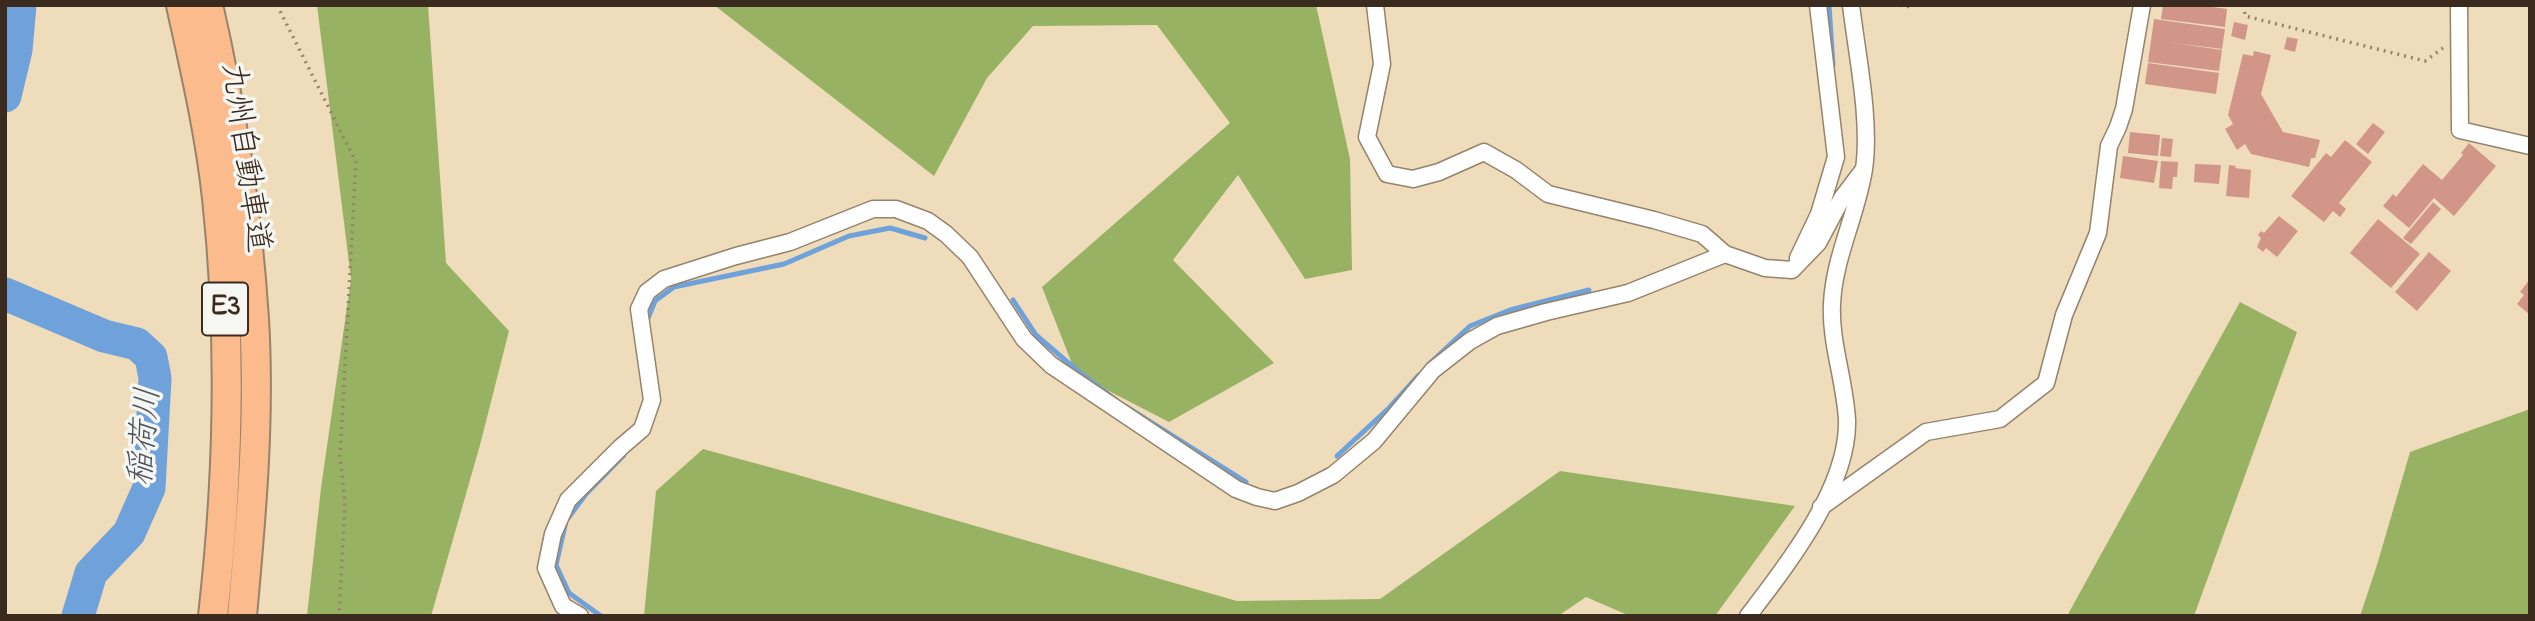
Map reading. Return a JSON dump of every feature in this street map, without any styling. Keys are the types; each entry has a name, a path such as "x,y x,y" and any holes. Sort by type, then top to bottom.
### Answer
{"highway":[{"name":"九州自動車道","path":"180,5 199,84 217,197 227,325 228,408 224,501 213,616"},
{"name":"九州自動車道","path":"208,5 225,77 243,194 254,321 252,503 242,616"}],"street":[{"path":"1375,5 1382,64 1367,137 1388,174 1413,179 1439,172 1484,152 1516,170 1548,194 1654,219 1702,234 1725,254 1765,268 1792,270"},
{"path":"1792,270 1819,214 1836,157 1818,5"},
{"path":"1748,616 1789,562 1821,507 1835,478 1844,448 1846,412 1832,323 1832,302 1838,266 1864,169 1864,124 1851,5"},
{"path":"1821,507 1927,432 2000,419 2046,383 2064,315 2098,233 2109,146 2124,109 2142,5"},
{"path":"2459,5 2460,130 2530,146"},
{"path":"1792,270 1818,243 1842,198 1864,169"},
{"path":"580,616 563,606 546,568 553,534 568,500 642,429 652,400 639,309 647,292 664,279 790,242 873,209 896,209 937,227 970,257 1024,339 1051,365 1236,489 1275,500 1298,493 1333,475 1374,441 1433,370 1470,341 1497,326 1628,293 1725,254"}],"path":[{"path":"277,5 356,162 340,456 345,503 339,616"},
{"path":"1902,5 1903,8 1912,5"},
{"path":"2244,5 2245,16 2425,61 2459,37"}],"green space":[{"path":"317,5 428,5 446,263 509,331 480,445 431,616 307,616 321,488 351,279"},
{"path":"714,5 1316,5 1350,159 1352,270 1305,279 1238,175 1173,260 1274,363 1169,422 1076,374 1042,287 1230,123 1157,25 1033,26 987,78 934,176"},
{"path":"2240,302 2297,332 2194,616 2067,616"},
{"path":"2530,409 2530,616 2360,616 2410,452"},
{"path":"703,449 1237,601 1380,599 1560,471 1795,506 1715,616 1630,616 1586,597 1558,616 644,616 656,491"}],"building":[{"path":"2163,5 2198,5 2227,9 2225,27 2161,19"},
{"path":"2154,19 2225,29 2222,49 2168,42 2222,50 2219,71 2148,62"},
{"path":"2234,22 2248,25 2245,40 2231,36"},
{"path":"2287,37 2298,39 2295,52 2284,49"},
{"path":"2254,51 2271,55 2261,94 2283,132 2320,140 2315,158 2311,158 2309,167 2251,154 2245,144 2237,150 2225,129 2233,124 2228,115 2243,54 2253,56"},
{"path":"2148,63 2219,73 2216,94 2145,84"},
{"path":"2373,123 2385,132 2368,154 2356,144"},
{"path":"2130,132 2160,135 2158,156 2128,153"},
{"path":"2162,138 2173,139 2171,157 2160,156"},
{"path":"2345,140 2372,162 2339,203 2346,209 2340,217 2333,211 2324,222 2291,196 2326,153 2331,157"},
{"path":"2469,143 2496,166 2454,216 2434,198 2409,228 2383,206 2393,194 2396,197 2423,164 2442,180 2463,155 2461,153"},
{"path":"2123,156 2158,161 2154,183 2120,178"},
{"path":"2161,161 2178,162 2177,177 2173,177 2172,189 2159,188"},
{"path":"2195,164 2221,165 2219,184 2194,182"},
{"path":"2229,165 2251,170 2249,198 2226,196"},
{"path":"2433,202 2441,209 2411,244 2403,238"},
{"path":"2279,216 2298,231 2277,257 2266,248 2263,252 2257,247 2261,238 2258,235 2261,231 2264,233"},
{"path":"2378,219 2420,254 2391,288 2350,253"},
{"path":"2429,252 2451,271 2417,311 2395,292"},
{"path":"2530,279 2530,315 2517,304 2524,295 2520,292"}],"waterway":[{"name":"稲荷川","path":"5,96 16,50 20,5"},
{"path":"1829,5 1833,65"},
{"path":"646,323 655,301 674,287 784,264 849,236 890,228 925,238"},
{"path":"1428,365 1470,326 1510,310 1589,290"},
{"name":"稲荷川","path":"5,294 104,336 137,344 151,357 155,378 149,488 129,533 91,573 78,616"},
{"path":"1013,300 1036,335 1116,400"},
{"path":"1337,456 1389,408 1419,375"},
{"path":"1127,407 1246,482"},
{"path":"601,616 569,593 556,565 566,521 586,494 624,455"}]}
